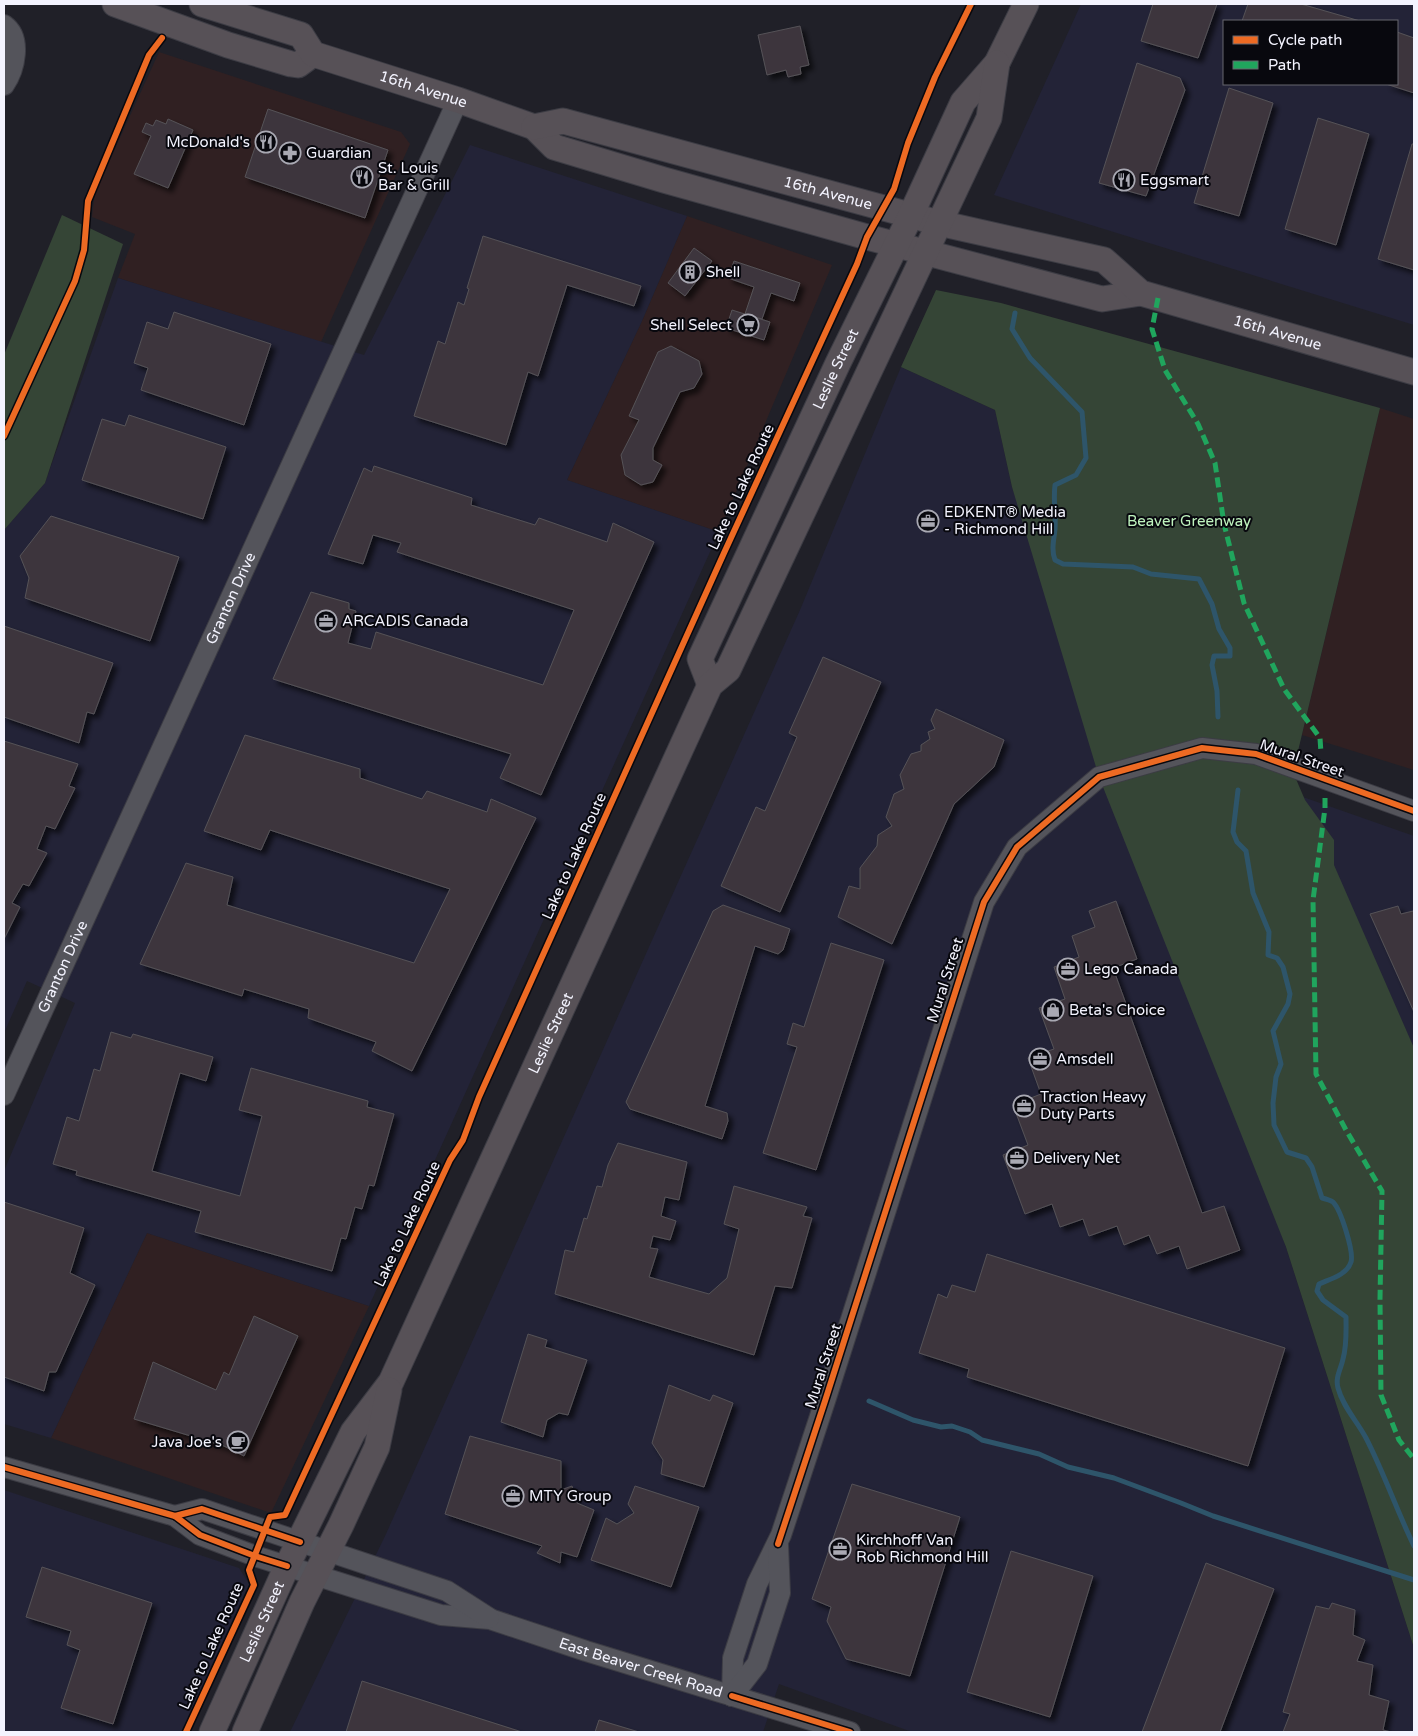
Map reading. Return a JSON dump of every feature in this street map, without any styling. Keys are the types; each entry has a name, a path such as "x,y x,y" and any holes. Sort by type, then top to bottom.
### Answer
{"main road":[{"path":"115,4 196,34 295,65 300,64 313,54 302,35 208,4"},
{"name":"Leslie Street","path":"710,685 700,659 838,363 912,215 963,102 997,63 1026,4"},
{"name":"16th Avenue","path":"313,54 458,100 534,127 554,147 664,180 896,245 1102,299 1141,293 1414,372"},
{"name":"Leslie Street","path":"245,1732 302,1602 377,1447 391,1382 710,685 728,670 989,118 997,63"},
{"name":"16th Avenue","path":"534,127 563,121 940,223 1104,260 1141,293"},
{"name":"Leslie Street","path":"212,1732 287,1566 353,1432 391,1382"}],"street":[{"path":"196,34 208,4"},
{"path":"4,25 9,29 15,45 9,78 4,85"},
{"name":"Granton Drive","path":"4,1096 458,100"},
{"name":"Mural Street","path":"732,1696 757,1664 780,1592 778,1544 984,902 1017,846 1099,777 1202,748 1256,754 1414,811"},
{"path":"4,1467 175,1516"},
{"name":"East Beaver Creek Road","path":"175,1516 202,1509 447,1591 490,1619"},
{"name":"East Beaver Creek Road","path":"175,1516 200,1535 315,1576 441,1615 490,1619 586,1651 850,1732"}],"shaded area":[{"path":"1081,4 1414,4 1414,325 994,195"},
{"path":"159,52 401,132 410,144 321,342 118,278 135,234 92,217 95,193"},
{"path":"470,145 687,216 642,321 567,480 719,532 369,1306 147,1233 51,1438 4,1424 4,1171 75,1003 27,981 4,1033 4,530 45,483 118,278 364,355"},
{"path":"687,216 832,265 719,532 567,480 642,321"},
{"path":"901,367 995,410 1012,487 1286,1247 1414,1648 1414,1732 912,1732 779,1684 763,1732 290,1732 386,1534 800,610"},
{"path":"1380,408 1414,419 1414,770 1302,735"},
{"path":"1303,797 1414,836 1414,1049"},
{"path":"147,1233 369,1306 271,1513 51,1438"},
{"path":"4,1490 239,1568 249,1584 182,1732 4,1732"}],"green space":[{"path":"62,215 123,244 45,483 4,530 4,355"},
{"name":"Beaver Greenway","path":"936,290 1001,303 1380,408 1293,772 1305,800 1334,840 1334,865 1414,1048 1414,1648 1286,1247 1099,777 1012,487 995,410 901,367"}],"building":[{"path":"1153,4 1217,4 1198,58 1141,41"},
{"path":"1248,4 1301,4 1357,20 1242,20"},
{"path":"800,26 809,65 800,67 801,74 788,77 786,70 767,75 758,35"},
{"path":"1398,32 1414,38 1414,93 1389,85 1398,85"},
{"path":"1137,63 1180,78 1185,90 1146,196 1099,183"},
{"path":"1229,88 1273,103 1239,216 1194,203"},
{"path":"268,109 388,150 365,218 245,177"},
{"path":"1318,118 1369,134 1336,245 1285,229"},
{"path":"168,119 193,130 168,188 134,174 151,136 142,132 146,123 153,126 156,120 166,124"},
{"path":"1412,144 1414,144 1414,270 1378,259"},
{"path":"483,236 641,286 634,306 567,285 538,376 528,372 506,445 414,416 438,341 445,344 458,302 464,305 469,289 467,288"},
{"name":"Shell","path":"694,248 712,261 685,296 668,283"},
{"path":"734,261 800,283 794,301 771,293 762,319 745,314 754,287 728,278"},
{"name":"Shell Select","path":"732,310 770,322 764,340 726,328"},
{"path":"174,312 271,344 244,425 141,390 148,368 134,363 147,322 168,329"},
{"path":"671,346 699,361 702,374 694,388 680,392 653,448 653,460 662,465 653,482 641,485 625,475 621,455 639,420 629,416 658,352"},
{"path":"129,415 226,447 203,519 82,480 102,419 125,426"},
{"name":"ARCADIS Canada","path":"374,466 472,498 471,505 535,525 539,518 607,542 613,523 654,542 541,795 500,778 511,754 273,679 311,592 349,603 349,609 356,611 348,643 371,649 376,632 543,685 574,610 397,552 401,543 373,535 363,564 328,554 364,468 372,472"},
{"path":"51,516 179,557 150,641 25,598 29,578 20,556"},
{"path":"4,626 113,663 94,714 87,712 79,743 4,717"},
{"path":"823,657 881,682 780,912 721,886 756,807 765,811 797,737 789,733"},
{"path":"936,709 1004,740 994,767 954,804 892,944 838,917 849,886 860,889 860,868 877,846 878,835 892,826 886,817 894,794 904,789 900,775 911,754 921,751 921,745 930,739 928,732 935,729 931,720"},
{"path":"245,735 360,769 360,778 422,799 427,791 487,812 491,799 536,818 412,1071 372,1051 376,1042 308,1018 309,1009 244,989 242,996 140,964 186,863 233,877 227,905 414,963 450,889 270,830 261,850 204,831"},
{"path":"4,741 78,764 69,786 75,788 55,829 46,826 37,849 47,853 29,886 23,884 12,903 20,907 4,939"},
{"path":"1116,901 1137,959 1113,968 1202,1213 1224,1206 1240,1250 1187,1269 1179,1246 1157,1254 1149,1235 1124,1245 1117,1226 1089,1236 1083,1219 1060,1227 1052,1204 1025,1214 1003,1155 1028,1145 1013,1105 1041,1094 1028,1058 1054,1049 1039,1008 1065,999 1054,967 1079,957 1072,936 1095,927 1089,911"},
{"path":"723,905 790,929 783,950 778,954 755,946 705,1106 727,1113 728,1121 722,1139 630,1109 626,1102 713,911"},
{"path":"1398,906 1401,914 1413,911 1414,914 1414,1012 1370,914"},
{"path":"831,943 884,960 816,1170 763,1153 797,1047 787,1044 793,1023 804,1027"},
{"path":"111,1032 131,1038 133,1034 213,1057 206,1081 180,1073 152,1171 240,1196 262,1116 239,1110 251,1068 368,1101 367,1107 394,1114 374,1186 369,1185 362,1209 355,1207 346,1239 341,1238 332,1271 195,1232 201,1211 76,1175 77,1171 53,1164 67,1117 79,1121 94,1069 100,1071"},
{"path":"618,1143 687,1162 679,1200 665,1197 661,1216 676,1221 670,1240 653,1236 650,1248 658,1249 649,1277 709,1294 727,1278 739,1229 724,1224 734,1186 807,1207 803,1216 812,1218 792,1288 775,1286 754,1355 555,1294 565,1250 574,1252 584,1218 587,1219 597,1186 602,1187 608,1165"},
{"path":"4,1202 84,1228 70,1273 95,1285 56,1372 49,1372 44,1391 4,1377"},
{"path":"987,1254 1285,1348 1248,1466 967,1377 969,1369 919,1353 938,1294 947,1298 952,1285 975,1292"},
{"path":"254,1316 298,1336 244,1456 224,1446 134,1419 153,1362 216,1390 224,1372 229,1375"},
{"path":"528,1334 547,1340 545,1347 587,1360 568,1415 559,1413 547,1420 543,1437 501,1422"},
{"path":"669,1385 710,1401 713,1395 733,1403 704,1487 661,1474 663,1460 652,1443"},
{"name":"MTY Group","path":"470,1436 561,1461 561,1490 572,1486 577,1503 594,1510 577,1557 561,1552 560,1563 537,1553 542,1546 445,1514"},
{"path":"852,1484 960,1517 910,1676 846,1659 827,1621 831,1607 812,1599"},
{"path":"635,1486 699,1507 671,1587 591,1560 606,1518 617,1524 634,1513 628,1504"},
{"path":"1011,1551 1093,1576 1050,1717 967,1692"},
{"path":"1206,1563 1274,1589 1220,1732 1142,1732"},
{"path":"42,1567 152,1603 113,1724 61,1708 80,1650 67,1645 71,1631 26,1617"},
{"path":"1332,1603 1355,1610 1353,1635 1365,1640 1357,1661 1373,1665 1369,1695 1389,1701 1383,1730 1391,1732 1283,1732 1290,1714 1283,1712 1316,1606 1329,1609"},
{"path":"362,1681 522,1732 346,1732"},
{"path":"599,1720 639,1732 595,1732"}],"waterway":[{"path":"1015,313 1012,329 1030,358 1082,412 1086,458 1076,475 1055,485 1053,548 1055,560 1063,564 1133,567 1151,574 1199,579 1212,604 1219,629 1230,648 1230,656 1214,656 1212,665 1217,691 1218,717"},
{"path":"1238,790 1233,832 1237,842 1246,851 1253,893 1269,932 1268,955 1277,958 1283,967 1290,994 1288,1004 1273,1031 1281,1064 1276,1077 1273,1103 1274,1125 1287,1152 1306,1158 1312,1167 1322,1198 1333,1202 1336,1206 1346,1231 1351,1250 1351,1262 1346,1270 1338,1276 1319,1284 1317,1291 1323,1300 1346,1317 1345,1349 1337,1384 1343,1401 1373,1451 1414,1546"},
{"path":"869,1401 913,1420 941,1427 952,1426 970,1432 982,1440 1039,1454 1068,1467 1114,1478 1213,1516 1414,1580"}],"marked path":[{"path":"1158,298 1152,329 1165,370 1198,424 1215,463 1224,524 1244,603 1284,689 1320,738 1321,753"},
{"path":"1325,798 1313,900 1316,1074 1382,1191 1381,1395 1399,1440 1414,1459"}],"cycle path":[{"name":"Lake to Lake Route","path":"186,1732 254,1585 249,1570 270,1517 285,1515 450,1160 463,1140 479,1097 724,553 857,264 867,237 894,189 908,143 935,77 971,4"},
{"path":"4,436 75,281 84,250 88,201 149,55 162,38"},
{"path":"778,1544 984,902 1017,847 1099,777 1202,748 1256,754 1414,811"},
{"path":"4,1467 175,1516 200,1535 287,1566"},
{"path":"175,1516 202,1509 300,1542"},
{"path":"732,1696 850,1732"}],"place":[{"name":"McDonald's","path":"266,142"},
{"name":"Guardian","path":"290,153"},
{"name":"St. Louis Bar & Grill","path":"362,177"},
{"name":"Eggsmart","path":"1124,180"},
{"name":"Shell","path":"690,272"},
{"name":"Shell Select","path":"748,325"},
{"name":"EDKENT® Media - Richmond Hill","path":"928,521"},
{"name":"ARCADIS Canada","path":"326,621"},
{"name":"Lego Canada","path":"1068,969"},
{"name":"Beta's Choice","path":"1053,1010"},
{"name":"Amsdell","path":"1040,1059"},
{"name":"Traction Heavy Duty Parts","path":"1024,1106"},
{"name":"Delivery Net","path":"1017,1158"},
{"name":"Java Joe's","path":"238,1442"},
{"name":"MTY Group","path":"513,1496"},
{"name":"Kirchhoff Van Rob Richmond Hill","path":"840,1549"}]}
